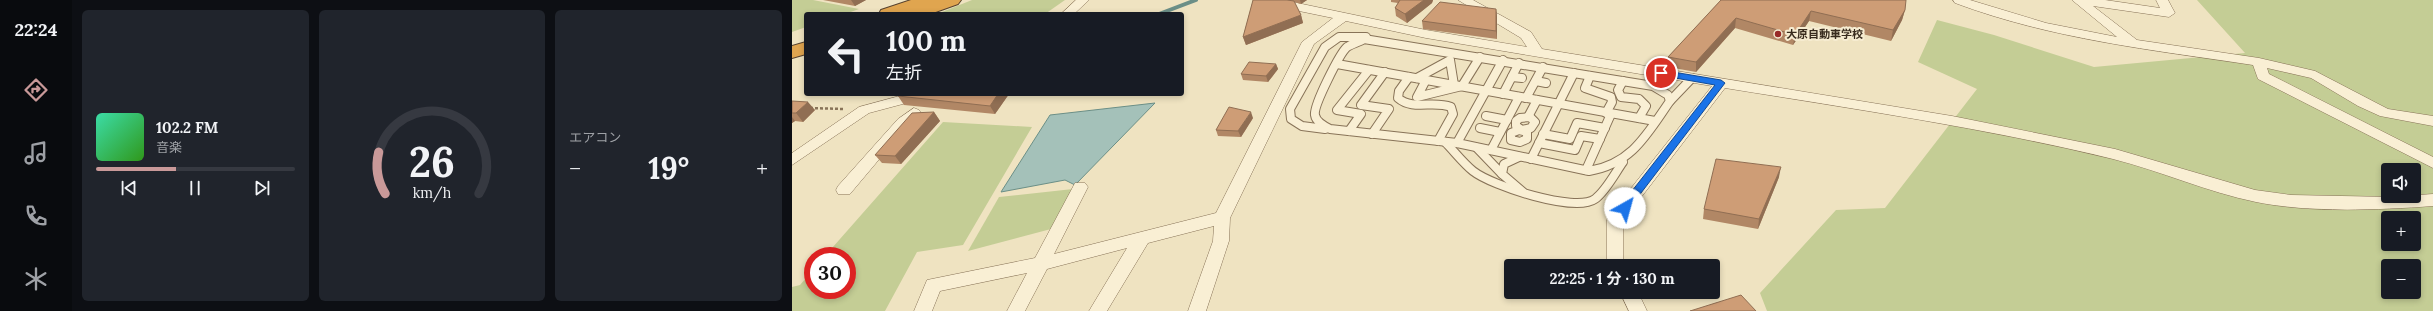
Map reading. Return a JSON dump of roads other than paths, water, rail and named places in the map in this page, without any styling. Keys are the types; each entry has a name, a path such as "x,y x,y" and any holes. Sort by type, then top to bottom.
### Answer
{"highway":[{"path":"894,12 928,0"},
{"path":"919,12 952,0"},
{"path":"792,44 804,41"},
{"path":"792,52 804,49"}],"street":[{"path":"1069,12 1083,0"},
{"path":"1265,0 1344,16 1379,25 1538,53 1952,121 2115,154 2256,196 2292,201 2391,203 2433,200"},
{"path":"1464,0 1526,36 1538,53"},
{"path":"1959,0 1989,12 2098,38 2259,62 2315,75 2363,103 2385,113 2433,121"},
{"path":"2079,0 2133,43"},
{"path":"2079,0 2169,13 2162,0"},
{"path":"1197,311 1221,241 1222,218 1309,42 1344,16"},
{"path":"2259,62 2263,76 2316,100 2379,137 2433,163"},
{"path":"1615,259 1615,220 1721,83"},
{"path":"792,160 864,110 916,96"},
{"path":"844,190 903,122 920,114 864,110"},
{"path":"1016,311 1080,187"},
{"path":"923,311 933,285 1041,264 1141,240 1222,218"},
{"path":"1098,311 1141,240"},
{"path":"1632,299 1638,311"}],"lane":[{"path":"1627,157 1616,165 1602,170 1586,170 1457,143 1303,127 1296,124 1291,119 1290,110 1325,47 1331,41 1348,36 1480,56 1653,86 1664,90 1670,101"},
{"path":"1330,129 1320,125 1314,118 1313,109 1346,48 1354,42 1373,39"},
{"path":"1426,80 1417,97 1458,86 1480,56"},
{"path":"1442,141 1453,114 1451,107 1442,102 1412,106 1403,104 1398,98 1399,91 1413,77 1450,60 1458,86"},
{"path":"1457,143 1503,60"},
{"path":"1503,94 1519,63"},
{"path":"1337,64 1655,121"},
{"path":"1491,150 1507,120 1536,81 1543,67"},
{"path":"1349,131 1361,114 1337,110 1369,70"},
{"path":"1372,134 1389,109 1361,104 1385,72"},
{"path":"1531,159 1574,73"},
{"path":"1586,170 1605,128 1612,102 1611,97 1607,94 1590,92 1585,88 1585,84 1590,76"},
{"path":"1512,77 1522,78"},
{"path":"1442,141 1474,171 1505,188 1574,204 1586,203 1596,198 1670,101 1692,78"},
{"path":"1536,81 1546,83"},
{"path":"1623,81 1618,90 1621,97 1640,99 1644,101 1646,106 1639,118"},
{"path":"1509,154 1516,142 1527,138 1528,134 1516,126 1516,121 1520,118 1528,117 1537,100"},
{"path":"1486,116 1507,120"},
{"path":"1543,134 1570,138 1577,123 1605,128"},
{"path":"1480,128 1500,132"},
{"path":"1539,143 1575,150 1581,136 1600,139"},
{"path":"1477,148 1502,174 1524,193"},
{"path":"1502,174 1504,164 1520,156"}],"water":[{"path":"1155,103 1075,185 1065,180 1001,192 1050,115"}],"waterway":[{"path":"1164,12 1196,0"}],"place":[{"name":"大原自動車学校","path":"1778,34"}]}
